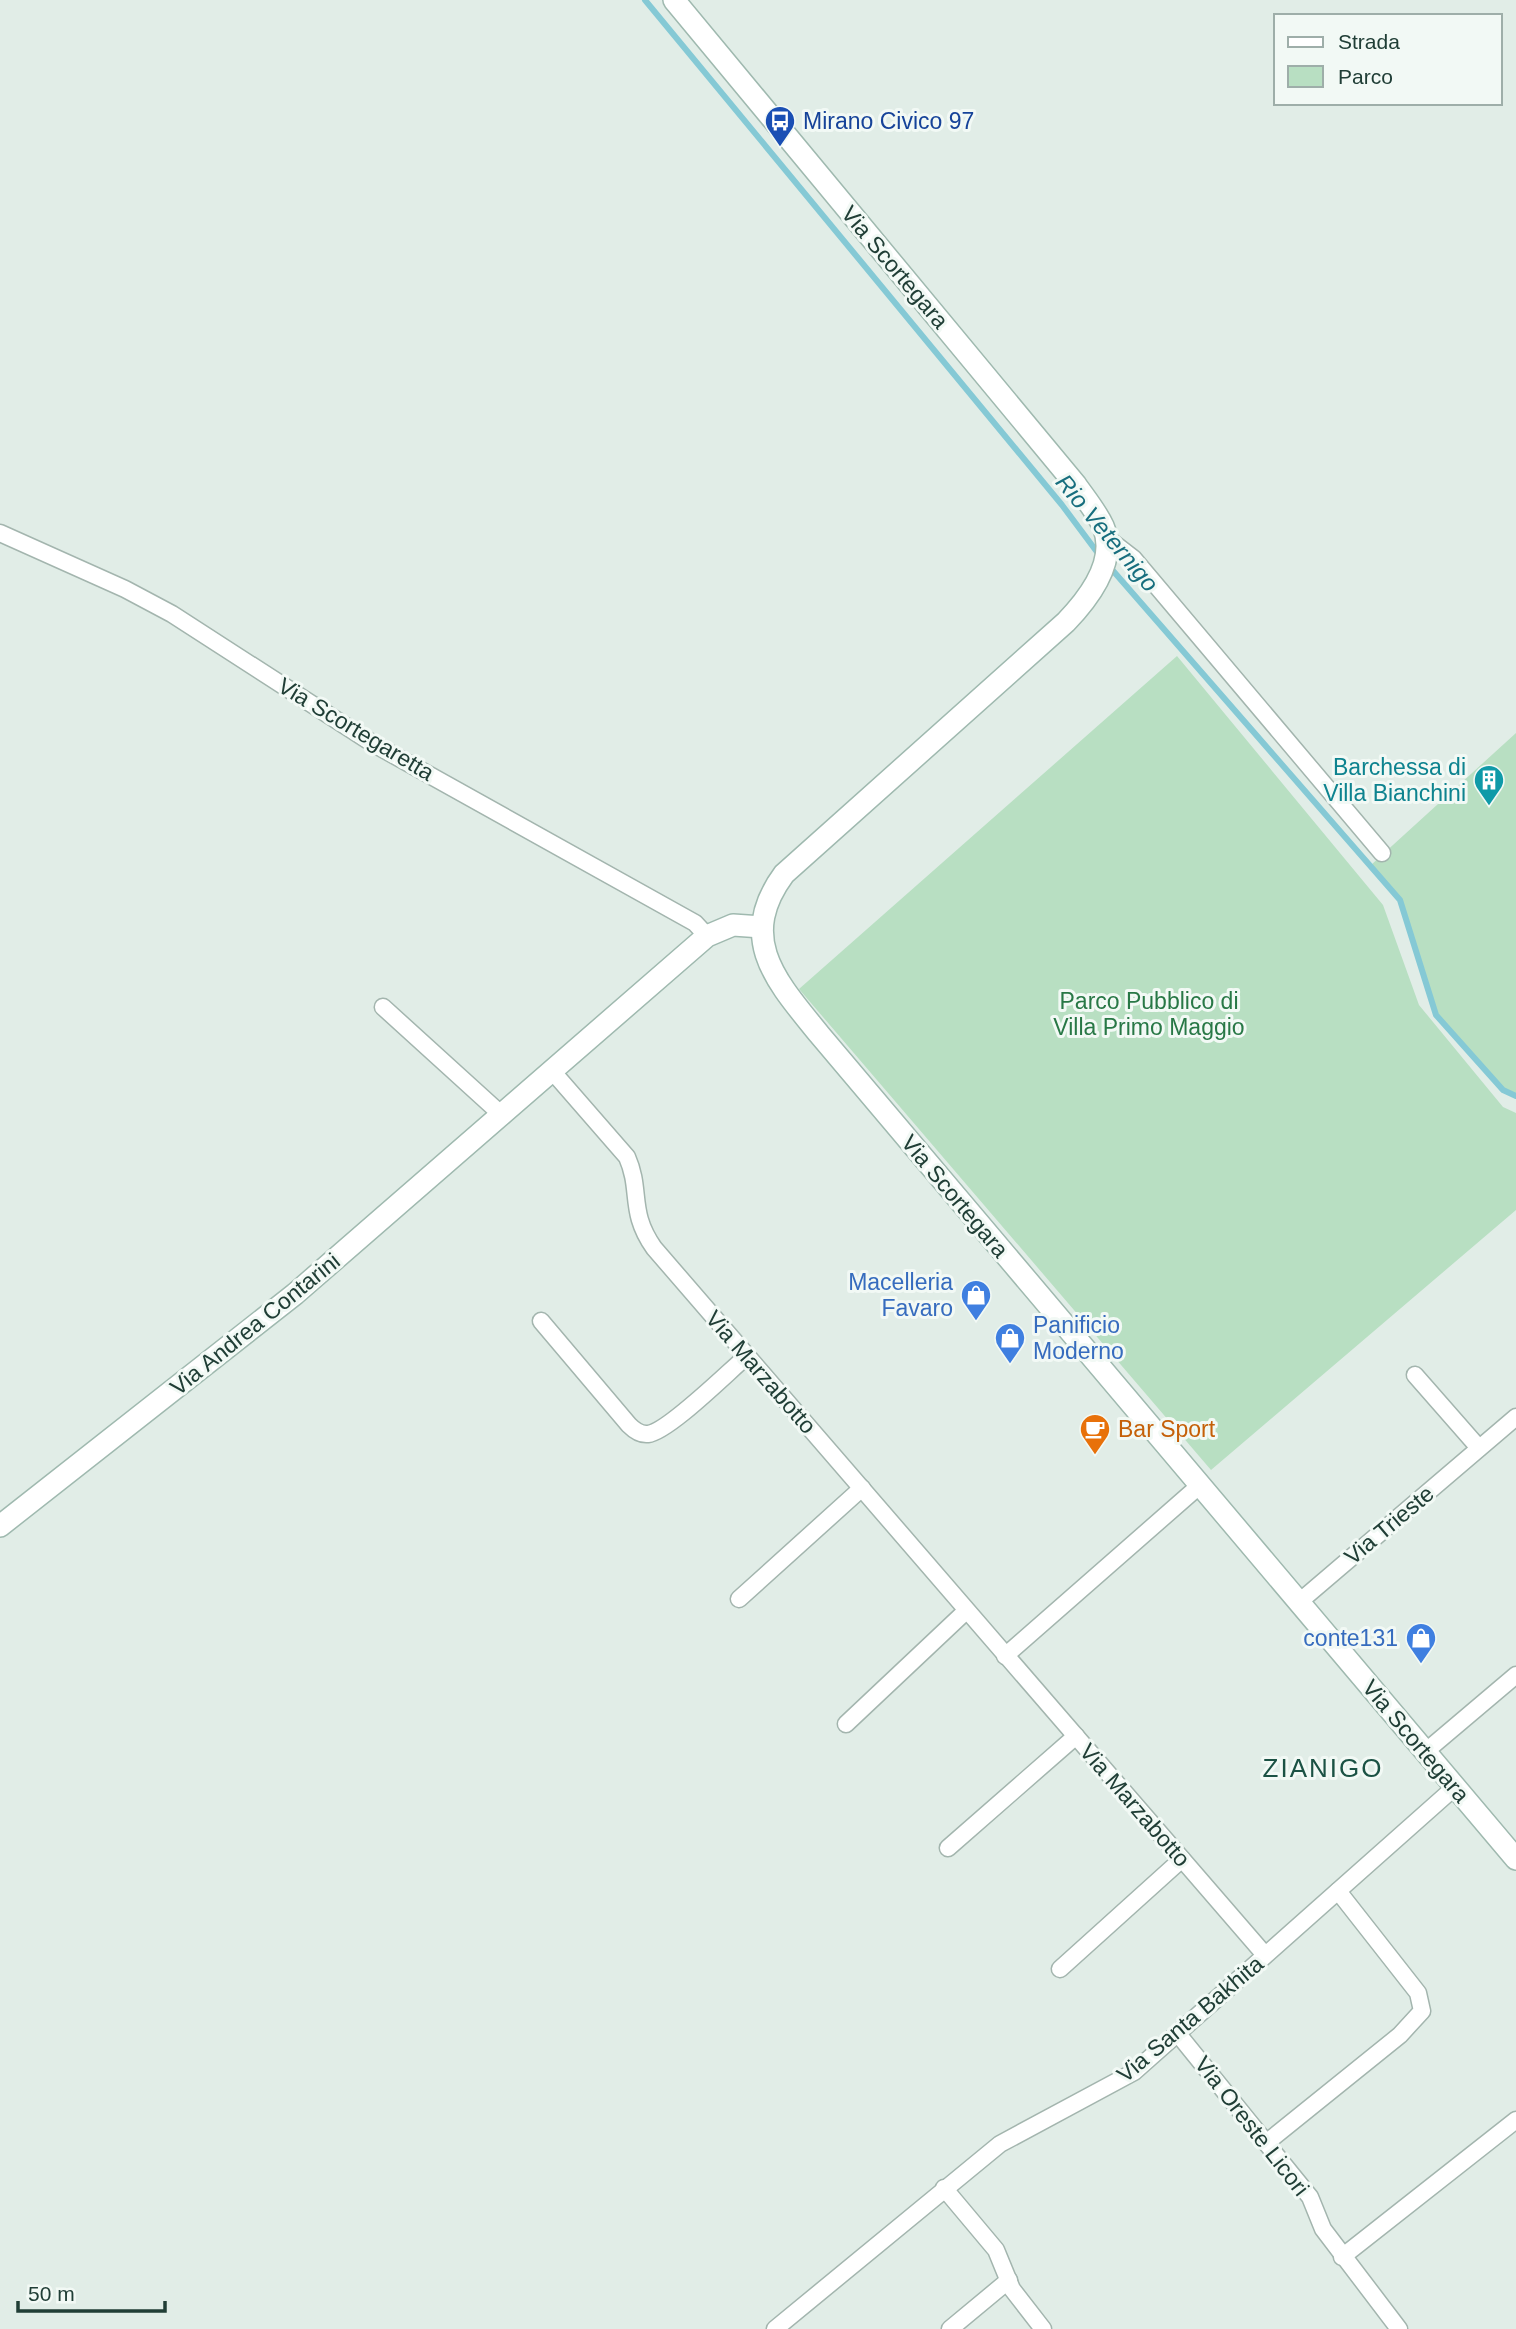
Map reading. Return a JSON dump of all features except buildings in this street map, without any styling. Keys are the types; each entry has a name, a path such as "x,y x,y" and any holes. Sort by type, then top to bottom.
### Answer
{"street":[{"name":"Via Scortegara","path":"674,0 1076,485 1102,525 1107,545 1099,577 1066,622 783,874 768,899 762,927 763,945 775,979 1199,1486 1516,1859"},
{"name":"Via Scortegaretta","path":"0,533 125,589 172,614 372,743 695,923 707,936"},
{"name":"Via Scortegara","path":"1107,545 1133,558 1382,853"},
{"name":"Via Andrea Contarini","path":"0,1526 295,1294 707,936 733,925 762,927"},
{"path":"383,1007 503,1116"},
{"name":"Via Marzabotto","path":"553,1072 626,1157 633,1173 636,1212 646,1236 966,1611 1265,1955"},
{"path":"541,1321 629,1425 643,1435 651,1434 667,1424 747,1356"},
{"path":"1415,1375 1479,1448"},
{"name":"Via Trieste","path":"1298,1603 1516,1416"},
{"path":"1005,1656 1199,1486"},
{"path":"739,1599 862,1488"},
{"path":"846,1724 966,1611"},
{"path":"1425,1752 1516,1675"},
{"path":"948,1848 1076,1736"},
{"name":"Via Santa Bakhita","path":"775,2329 944,2188 1022,2130 1123,2079 1178,2034 1455,1787"},
{"path":"1060,1969 1182,1859"},
{"path":"1266,2143 1400,2035 1422,2011 1418,1993 1338,1891"},
{"name":"Via Oreste Licori","path":"1178,2034 1310,2197 1323,2229 1399,2329"},
{"path":"1342,2257 1430,2191 1516,2120"},
{"path":"944,2188 996,2250 1009,2280 1043,2329"},
{"path":"950,2329 1009,2280"}],"green space":[{"name":"Parco Pubblico di Villa Primo Maggio","path":"1177,656 1383,905 1419,1005 1503,1107 1516,1113 1516,1210 1211,1470 799,989"},
{"path":"1516,733 1516,1096 1503,1090 1436,1015 1400,900 1371,865"}],"waterway":[{"name":"Rio Veternigo","path":"645,0 1062,505 1100,556"},
{"name":"Rio Veternigo","path":"1108,565 1400,900 1436,1015 1503,1090 1516,1096"}],"place":[{"name":"Mirano Civico 97","path":"780,148"},
{"name":"Barchessa di Villa Bianchini","path":"1489,807"},
{"name":"Macelleria Favaro","path":"976,1322"},
{"name":"Panificio Moderno","path":"1010,1365"},
{"name":"Bar Sport","path":"1095,1456"},
{"name":"conte131","path":"1421,1665"}],"district":[{"name":"ZIANIGO","path":"1323,1768"}]}
